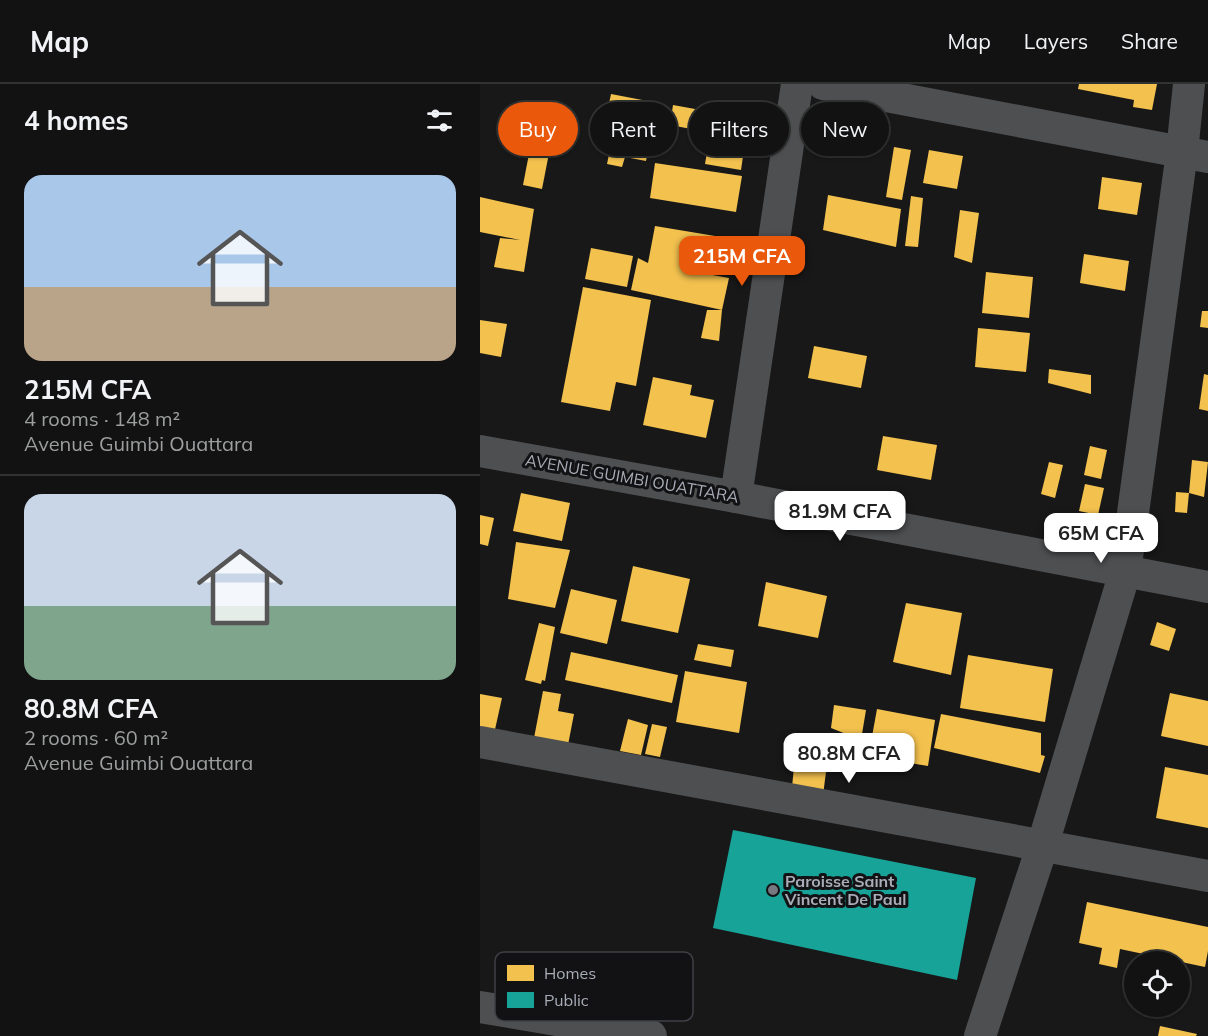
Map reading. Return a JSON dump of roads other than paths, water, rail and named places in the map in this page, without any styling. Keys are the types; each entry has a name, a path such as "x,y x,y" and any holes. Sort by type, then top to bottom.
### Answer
{"street":[{"path":"736,497 797,84"},
{"path":"823,84 1195,155"},
{"path":"980,1036 1043,844 1125,572 1195,155 1189,84"},
{"name":"AVENUE GUIMBI OUATTARA","path":"480,451 1208,587"},
{"path":"480,742 1208,876"},
{"path":"480,1007 495,1010"},
{"path":"563,1021 651,1036"}],"place":[{"name":"Paroisse Saint Vincent De Paul","path":"773,890"}]}
